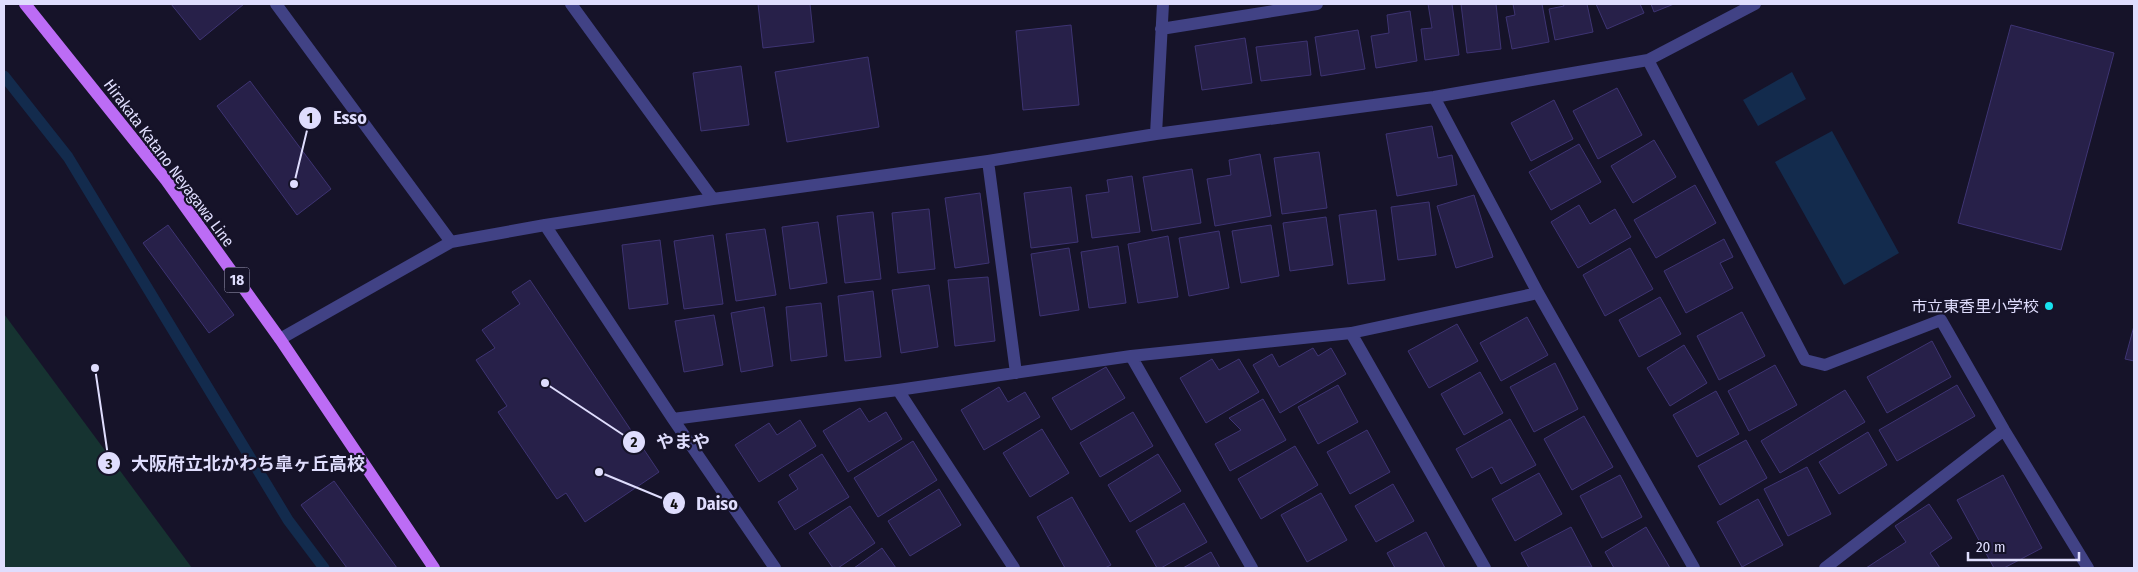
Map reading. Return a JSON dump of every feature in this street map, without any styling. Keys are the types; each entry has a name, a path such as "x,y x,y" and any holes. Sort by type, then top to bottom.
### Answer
{"main road":[{"name":"Hirakata Katano Neyagawa Line","path":"25,4 166,180 280,339 434,568"}],"street":[{"path":"276,4 451,242"},
{"path":"571,4 713,199"},
{"path":"1156,134 1163,4"},
{"path":"1161,29 1317,4"},
{"path":"280,339 451,242 545,225 713,199 988,161 1156,134 1434,97 1648,60 1755,4"},
{"path":"1648,60 1805,360 1825,365 1941,320 2004,430 2088,568"},
{"path":"1434,97 1538,293 1694,568"},
{"path":"988,161 1016,373"},
{"path":"545,225 673,419 775,568"},
{"path":"673,419 898,390 1131,356 1351,333 1538,293"},
{"path":"1351,333 1486,568"},
{"path":"1131,356 1252,568"},
{"path":"898,390 1014,568"},
{"path":"1825,568 2004,430"}],"green space":[{"path":"4,314 192,568 4,568"}],"water":[{"path":"1792,72 1806,99 1758,126 1743,100"},
{"path":"1832,131 1899,253 1844,285 1775,162"}],"building":[{"path":"171,4 244,4 200,40"},
{"path":"758,4 810,4 814,42 763,48"},
{"path":"1428,4 1452,4 1459,55 1425,60 1421,29 1432,28"},
{"path":"1461,4 1496,4 1501,49 1467,53"},
{"path":"1513,4 1542,4 1549,42 1512,49 1506,17 1515,15"},
{"path":"1563,4 1587,4 1593,32 1555,40 1549,9 1564,6"},
{"path":"1596,4 1640,4 1644,13 1607,29"},
{"path":"1651,4 1674,4 1654,12"},
{"path":"1410,11 1417,61 1376,68 1371,36 1389,33 1387,15"},
{"path":"1071,25 1079,105 1023,110 1016,31"},
{"path":"2011,25 2114,53 2061,250 1958,223"},
{"path":"1358,30 1365,69 1321,76 1315,37"},
{"path":"1245,38 1252,83 1202,90 1195,46"},
{"path":"1307,41 1311,75 1261,81 1256,47"},
{"path":"868,57 879,127 787,142 775,72"},
{"path":"741,66 749,125 701,131 693,73"},
{"path":"250,81 331,189 297,215 217,106"},
{"path":"1617,88 1642,135 1598,159 1573,111"},
{"path":"1554,100 1573,139 1531,161 1511,123"},
{"path":"1432,126 1438,158 1452,155 1457,185 1397,196 1386,134"},
{"path":"1654,140 1676,177 1633,203 1611,166"},
{"path":"1579,144 1601,182 1551,210 1529,172"},
{"path":"1319,152 1327,208 1282,214 1274,158"},
{"path":"1260,154 1271,216 1215,226 1207,179 1231,175 1229,160"},
{"path":"1192,169 1201,223 1152,231 1143,177"},
{"path":"1132,176 1140,232 1092,238 1086,195 1109,192 1107,180"},
{"path":"1695,185 1716,223 1656,258 1634,220"},
{"path":"1071,187 1078,242 1031,248 1024,193"},
{"path":"980,193 989,263 955,268 945,198"},
{"path":"1474,195 1493,257 1456,268 1437,206"},
{"path":"1429,202 1436,255 1398,260 1391,207"},
{"path":"1579,205 1590,224 1615,209 1631,237 1578,268 1551,222"},
{"path":"929,209 935,269 898,273 892,213"},
{"path":"1376,210 1385,280 1348,284 1339,215"},
{"path":"873,212 881,279 845,283 837,216"},
{"path":"1326,217 1333,265 1290,271 1283,223"},
{"path":"818,222 827,283 790,289 782,227"},
{"path":"168,225 234,315 209,333 143,243"},
{"path":"1271,225 1279,276 1241,283 1232,231"},
{"path":"765,229 776,295 736,301 726,234"},
{"path":"1219,231 1229,288 1189,296 1179,238"},
{"path":"713,235 723,304 684,309 674,241"},
{"path":"1168,236 1178,297 1138,303 1128,244"},
{"path":"1724,239 1733,257 1720,263 1733,288 1686,313 1664,271"},
{"path":"660,240 668,304 629,309 622,245"},
{"path":"1118,246 1126,303 1089,308 1081,252"},
{"path":"1069,248 1079,310 1040,316 1031,254"},
{"path":"1630,248 1653,289 1605,316 1583,275"},
{"path":"988,277 995,341 955,346 948,280"},
{"path":"530,280 659,472 585,522 566,493 557,499 498,412 507,406 476,360 495,348 482,330 520,304 512,292"},
{"path":"929,285 938,347 901,353 892,290"},
{"path":"873,291 881,357 845,361 838,296"},
{"path":"1660,297 1681,334 1639,357 1619,320"},
{"path":"821,303 827,356 791,361 786,307"},
{"path":"764,307 773,366 741,372 731,313"},
{"path":"1742,312 1765,356 1719,380 1697,336"},
{"path":"714,315 723,365 684,372 675,321"},
{"path":"1527,317 1548,355 1501,381 1480,343"},
{"path":"1457,324 1478,361 1429,388 1408,351"},
{"path":"2134,326 2134,361 2125,359"},
{"path":"1932,341 1951,377 1887,413 1867,377"},
{"path":"1684,345 1707,383 1670,406 1647,368"},
{"path":"1313,348 1318,356 1331,348 1346,374 1280,413 1253,365 1272,354 1279,367"},
{"path":"1212,359 1219,370 1239,359 1259,392 1206,423 1180,378"},
{"path":"1555,363 1578,409 1534,432 1510,387"},
{"path":"1775,365 1797,405 1749,431 1728,391"},
{"path":"1106,367 1125,398 1071,430 1052,398"},
{"path":"1480,372 1503,413 1464,435 1441,394"},
{"path":"1338,385 1358,422 1318,444 1298,407"},
{"path":"1957,385 1975,416 1897,461 1879,430"},
{"path":"999,387 1008,402 1025,392 1040,417 984,450 961,410"},
{"path":"1845,390 1865,422 1780,473 1761,441"},
{"path":"1716,391 1739,434 1697,457 1673,415"},
{"path":"1263,399 1286,440 1230,471 1215,444 1241,430 1229,418"},
{"path":"860,408 869,422 886,412 902,439 848,472 823,431"},
{"path":"1133,412 1153,446 1100,477 1080,443"},
{"path":"1584,416 1613,467 1572,490 1544,439"},
{"path":"1510,419 1536,465 1501,484 1492,467 1472,478 1456,449"},
{"path":"800,420 816,446 759,482 735,445 769,423 777,435"},
{"path":"1042,429 1069,473 1030,497 1003,453"},
{"path":"1367,430 1390,472 1350,494 1327,452"},
{"path":"1868,432 1887,465 1839,494 1819,462"},
{"path":"1746,440 1767,478 1720,505 1698,466"},
{"path":"913,441 937,480 878,517 854,478"},
{"path":"1295,446 1318,485 1261,519 1238,479"},
{"path":"822,454 849,497 795,530 778,502 798,489 789,475"},
{"path":"1158,454 1181,491 1130,522 1108,485"},
{"path":"1807,467 1831,514 1788,536 1764,489"},
{"path":"1539,473 1562,514 1515,541 1492,499"},
{"path":"1620,475 1642,517 1602,538 1580,496"},
{"path":"2003,475 2042,548 2004,568 1994,568 1957,500"},
{"path":"334,481 397,568 347,568 301,505"},
{"path":"1393,484 1414,521 1376,542 1355,506"},
{"path":"939,489 961,525 910,556 888,521"},
{"path":"1321,493 1347,540 1307,562 1281,515"},
{"path":"1072,497 1111,565 1105,568 1065,568 1037,517"},
{"path":"1758,499 1783,545 1742,567 1717,522"},
{"path":"1184,503 1207,542 1161,568 1157,568 1136,531"},
{"path":"1929,504 1952,538 1930,553 1940,568 1866,568 1906,542 1895,526"},
{"path":"850,506 875,543 838,568 833,568 809,533"},
{"path":"1571,527 1592,567 1529,568 1521,553"},
{"path":"1646,527 1670,568 1614,568 1605,552"},
{"path":"1426,532 1445,568 1395,568 1387,553"},
{"path":"882,548 896,568 854,568"},
{"path":"1211,552 1220,568 1183,568"}],"waterway":[{"path":"4,76 68,157 288,520 324,568"}],"place":[{"name":"Esso","path":"294,184"},
{"name":"市立東香里小学校","path":"2049,306"},
{"name":"大阪府立北かわち皐ヶ丘高校","path":"95,368"},
{"name":"やまや","path":"545,383"},
{"name":"Daiso","path":"599,472"}]}
